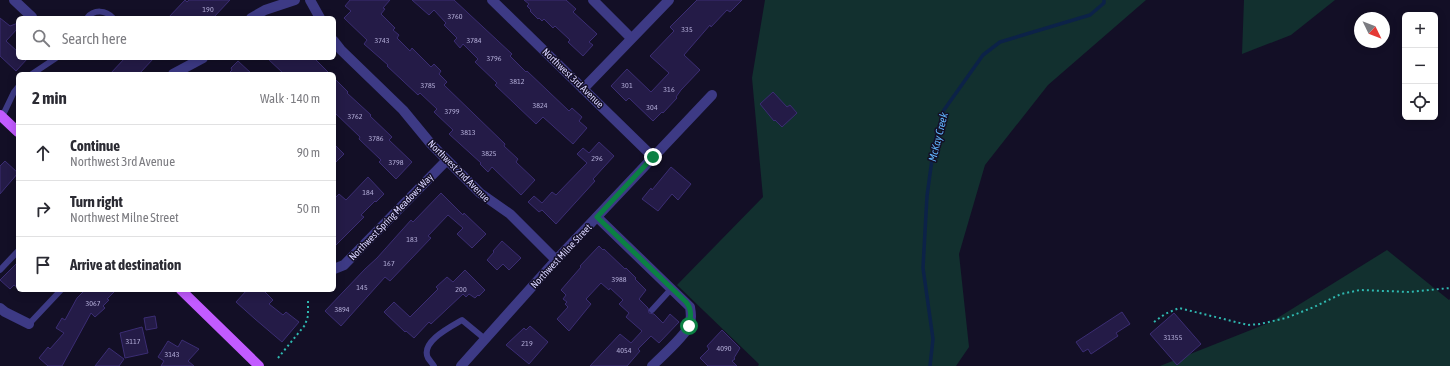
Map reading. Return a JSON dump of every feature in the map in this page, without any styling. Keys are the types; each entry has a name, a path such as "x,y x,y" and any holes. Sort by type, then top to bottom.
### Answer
{"main road":[{"path":"1,116 16,130"},
{"path":"183,292 259,366"}],"street":[{"path":"14,0 31,16"},
{"path":"254,16 265,10 295,0"},
{"path":"310,0 319,16"},
{"name":"Northwest 3rd Avenue","path":"492,0 653,157"},
{"path":"593,0 631,38"},
{"path":"583,89 669,0"},
{"name":"Northwest 2nd Avenue","path":"336,44 413,120 446,161 483,196 510,214 556,260"},
{"path":"177,72 200,60"},
{"name":"Northwest Milne Street","path":"461,366 556,260 712,95"},
{"name":"Northwest Spring Meadows Way","path":"336,268 344,266 446,161"},
{"path":"597,217 690,307 691,317 689,326 652,366"},
{"path":"0,308 29,324"}],"lane":[{"path":"88,16 99,11 109,13 112,16"},
{"path":"35,72 53,60"},
{"path":"1,116 16,90"},
{"path":"0,270 16,253"},
{"path":"652,310 672,288"},
{"path":"29,324 59,292"},
{"path":"434,366 428,358 427,350 432,341 443,331 462,320 485,339"}],"path":[{"path":"1154,322 1165,314 1179,308 1248,325 1260,324 1286,318 1341,294 1360,290 1410,292 1450,288"},
{"path":"278,358 307,321 308,300"}],"green space":[{"path":"765,0 1146,0 1048,85 985,165 959,254 969,347 956,366 758,366 759,364 677,285 763,197 752,78"},
{"path":"1244,0 1335,0 1291,35 1242,54"},
{"path":"1387,250 1449,300 1450,299 1450,366 1160,366 1271,322"}],"building":[{"path":"185,0 187,2 189,0 230,0 215,16 170,16"},
{"path":"350,0 390,0 383,8 385,9 381,14 395,28 393,30 399,35 397,38 410,51 412,48 431,67 434,64 441,71 439,74 447,82 444,85 505,144 504,146 518,159 516,162 535,180 521,195 492,167 488,172 480,164 481,163 449,134 453,130 434,112 437,109 420,93 418,95 387,66 388,65 364,44 367,40 344,18 351,11 345,6"},
{"path":"412,0 454,0 512,54 510,56 526,72 527,71 569,111 572,108 582,117 579,121 587,128 573,144 543,117 536,124 495,85 497,83 475,62 478,59 463,44 460,48 454,41 457,38 444,25 446,23 434,10 429,15"},
{"path":"524,0 566,0 576,9 573,12 597,34 589,42 593,45 583,56 568,42 570,40 555,26 553,28 544,19 542,21 539,18 538,19 530,11 531,10 527,6 529,4"},
{"path":"697,0 742,0 730,12 727,10 711,27 710,25 684,55 700,70 681,90 676,97 677,98 653,121 629,98 626,101 611,86 627,69 651,92 669,73 650,56 674,31 670,27"},
{"path":"0,18 10,26 16,24 16,30 6,41 16,50 16,60 26,60 16,71 0,56"},
{"path":"123,60 152,60 141,72 112,72"},
{"path":"269,60 316,60 328,72 282,72"},
{"path":"238,61 250,72 230,72 232,70 231,68"},
{"path":"336,80 348,92 347,93 392,137 389,140 412,162 396,179 379,162 381,160 359,139 360,137 336,114"},
{"path":"773,92 787,107 790,105 797,113 782,127 775,120 774,121 760,104"},
{"path":"599,142 614,156 593,179 595,181 556,224 542,210 539,212 528,202 534,196 542,203 552,192 556,195 587,163 577,154 583,148 589,153"},
{"path":"336,146 344,154 336,162"},
{"path":"5,161 16,171 16,175 0,194 0,166"},
{"path":"671,167 691,184 678,200 672,194 658,211 642,199 651,188 652,190"},
{"path":"368,177 384,194 361,215 364,217 336,245 336,197 339,194 346,200"},
{"path":"441,193 463,215 464,213 486,234 472,248 457,234 463,228 448,215 428,236 431,238 390,281 385,277 341,326 325,311 377,258 411,220 413,222"},
{"path":"502,241 521,258 509,270 503,264 497,270 487,260"},
{"path":"599,246 625,269 626,268 646,290 639,299 648,308 649,313 654,314 663,323 670,314 679,322 659,343 651,336 638,349 640,351 627,366 590,366 620,334 631,343 642,331 626,317 629,313 619,304 623,300 610,288 609,290 601,283 586,299 591,304 569,331 557,319 568,307 565,304 567,302 563,299 566,295 561,290 581,267 580,266"},
{"path":"16,264 16,286 14,285 10,289 0,280"},
{"path":"465,270 485,290 475,298 469,294 466,297 463,294 431,324 429,322 414,338 406,331 405,332 384,312 394,302 410,317 438,289 436,287 447,277 453,282"},
{"path":"83,292 114,292 103,306 105,308 95,317 91,313 62,366 48,366 39,358 48,347 50,349 64,333 56,328 62,318 65,320 77,298"},
{"path":"245,292 265,292 273,300 269,304 283,315 286,312 299,322 282,342 236,302"},
{"path":"1122,312 1130,324 1116,333 1118,336 1091,354 1088,349 1083,352 1076,342"},
{"path":"1174,313 1201,344 1177,365 1150,334"},
{"path":"155,316 157,328 146,330 144,318"},
{"path":"530,326 548,342 529,364 506,345 524,328 526,330"},
{"path":"142,327 148,353 125,358 120,333"},
{"path":"722,330 740,348 734,358 735,359 732,361 737,366 708,366 700,358 709,349 707,346"},
{"path":"182,340 199,349 188,361 194,366 161,366 164,361 158,357 168,341 178,347"},
{"path":"109,348 124,359 119,366 95,366"}],"waterway":[{"name":"McKay Creek","path":"930,366 933,339 923,268 927,196 934,145 944,110 983,55 1000,42 1090,15 1104,3 1104,0"}],"route":[{"path":"653,157 597,217 686,302 690,307 691,317 689,326"}]}
